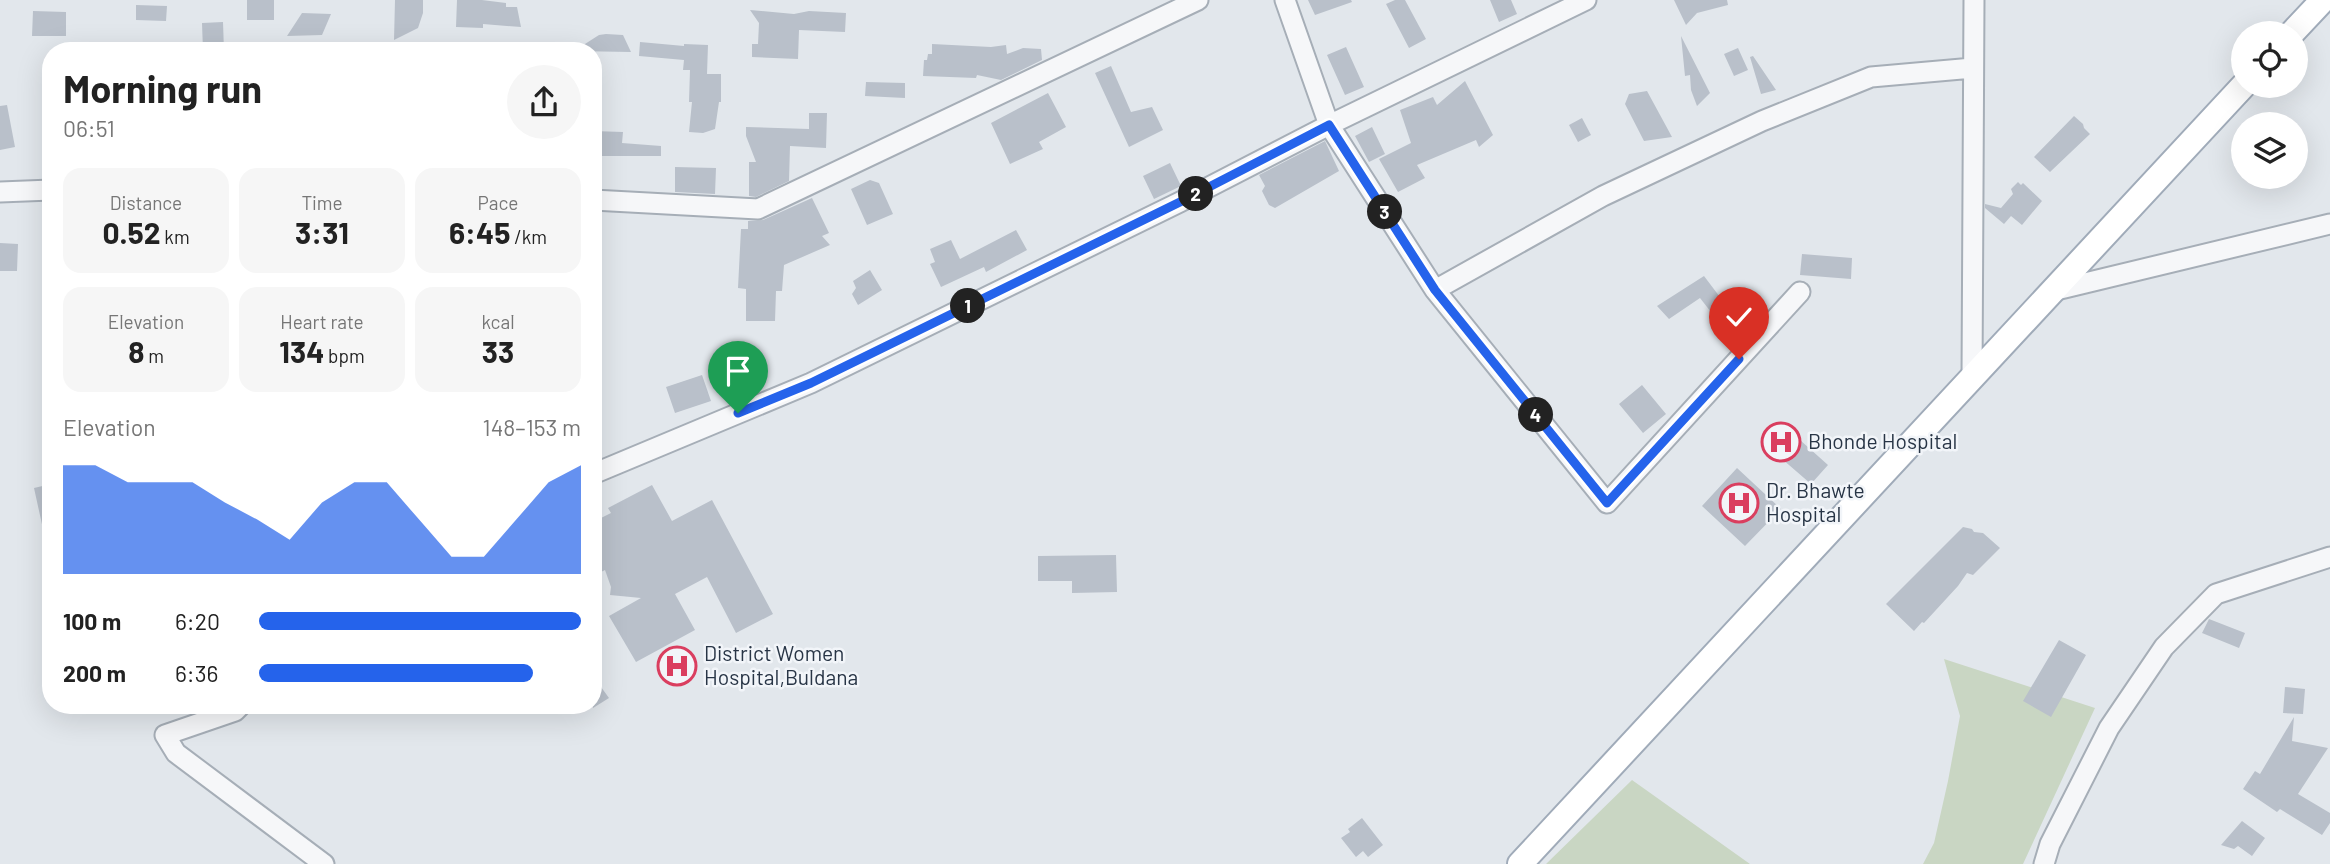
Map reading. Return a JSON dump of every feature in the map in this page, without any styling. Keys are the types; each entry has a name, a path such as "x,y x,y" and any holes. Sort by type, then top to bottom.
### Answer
{"main road":[{"path":"2303,21 2323,0"},
{"path":"1520,864 2232,98"}],"street":[{"path":"602,200 758,209 1198,0"},
{"path":"1285,0 1329,125 1435,290 1607,503 1800,292"},
{"path":"602,470 811,383 1586,0"},
{"path":"1972,378 1974,0"},
{"path":"1435,290 1604,196 1762,121 1871,77 1973,68"},
{"path":"0,192 42,190"},
{"path":"2052,291 2330,225"},
{"path":"2044,864 2050,844 2109,728 2164,647 2217,594 2330,557"},
{"path":"226,714 165,735 176,752 324,864"}],"green space":[{"path":"1944,659 2095,708 2023,864 1923,864 1934,843 1960,716"},
{"path":"1632,780 1750,864 1546,864"}],"building":[{"path":"247,0 274,0 274,20 247,20"},
{"path":"395,0 423,0 423,13 418,28 394,40"},
{"path":"457,0 482,0 506,3 506,7 517,7 521,27 483,24 483,28 456,27"},
{"path":"1308,0 1351,0 1352,2 1315,15"},
{"path":"1405,0 1426,39 1409,48 1386,4"},
{"path":"1490,0 1511,0 1517,14 1499,22"},
{"path":"1674,0 1727,0 1728,5 1697,13 1686,25"},
{"path":"136,5 167,6 166,21 136,20"},
{"path":"750,10 794,14 809,11 846,13 845,32 799,30 798,59 752,57 752,44 758,44 759,23"},
{"path":"33,11 66,12 66,36 32,36"},
{"path":"302,13 331,14 322,35 287,36"},
{"path":"223,22 224,42 203,42 202,23"},
{"path":"599,35 623,35 631,52 602,51 602,42 588,42"},
{"path":"1681,36 1710,93 1697,106 1691,90 1690,75 1685,76"},
{"path":"640,42 708,45 707,74 721,74 721,102 715,129 703,133 689,132 692,102 689,102 690,70 683,70 684,60 639,56"},
{"path":"932,44 991,47 1006,45 1007,54 1023,48 1041,49 1042,60 1001,80 977,75 976,78 923,76 924,60 927,60 928,54 932,54"},
{"path":"1346,47 1364,87 1345,95 1327,55"},
{"path":"1738,48 1748,70 1734,76 1724,54"},
{"path":"1753,56 1776,90 1761,94 1750,57"},
{"path":"1111,66 1131,112 1152,107 1163,130 1129,147 1095,73"},
{"path":"1465,81 1493,135 1479,147 1476,140 1417,165 1425,178 1398,192 1379,159 1411,143 1400,110 1433,97 1437,105"},
{"path":"866,82 905,83 905,98 865,96"},
{"path":"1647,91 1672,137 1644,141 1625,104 1629,94"},
{"path":"1048,93 1066,127 1039,142 1043,149 1010,164 991,123"},
{"path":"7,105 15,147 0,150 0,106"},
{"path":"809,113 827,113 826,148 790,146 789,181 756,197 749,196 749,162 756,162 746,136 746,127 809,129"},
{"path":"2074,116 2090,134 2050,172 2034,157"},
{"path":"1582,118 1591,135 1578,142 1569,125"},
{"path":"1372,127 1385,154 1369,162 1355,136"},
{"path":"602,131 623,132 622,143 661,146 661,156 602,156"},
{"path":"1325,141 1339,171 1275,208 1269,205 1262,191 1265,186 1259,175"},
{"path":"1170,163 1181,186 1154,199 1143,176"},
{"path":"675,167 716,168 715,194 675,192"},
{"path":"870,180 879,183 893,214 867,225 851,189"},
{"path":"2018,182 2021,185 2023,183 2042,201 2022,225 2011,216 2004,224 1985,208 1985,204 2001,208 2013,194 2011,189"},
{"path":"812,198 829,233 822,236 830,245 784,265 782,291 776,291 775,321 746,321 746,289 738,288 741,229 748,229 748,221 763,220"},
{"path":"1016,230 1027,250 986,272 984,267 941,287 930,264 935,262 930,249 951,240 960,259"},
{"path":"0,243 18,244 17,271 0,271"},
{"path":"1802,254 1852,258 1851,279 1800,275"},
{"path":"870,270 882,290 858,305 852,294 856,288 853,281"},
{"path":"1704,276 1735,317 1725,330 1700,298 1669,319 1657,306"},
{"path":"702,375 711,401 675,413 666,387"},
{"path":"1642,385 1666,414 1643,433 1619,404"},
{"path":"1781,423 1828,465 1811,484 1768,447 1774,440 1769,435"},
{"path":"1737,468 1781,509 1745,546 1702,506"},
{"path":"652,485 672,521 712,500 773,614 736,633 707,577 675,594 695,630 636,662 609,616 641,598 610,595 611,587 605,570 602,572 602,518 611,513 608,508"},
{"path":"42,486 42,524 34,488"},
{"path":"1963,527 1983,533 2000,548 1973,575 1967,573 1958,586 1914,631 1886,604"},
{"path":"1116,555 1117,592 1072,593 1072,581 1038,581 1038,556"},
{"path":"2209,619 2245,633 2239,648 2202,633"},
{"path":"2059,640 2086,655 2051,717 2023,701"},
{"path":"2285,687 2305,689 2303,714 2283,713"},
{"path":"602,688 609,698 602,702"},
{"path":"2294,717 2292,741 2328,748 2298,794 2330,813 2330,823 2322,835 2280,809 2277,812 2243,789 2255,771 2260,774"},
{"path":"1362,818 1383,845 1368,857 1363,851 1356,857 1341,838"},
{"path":"2242,821 2265,838 2252,856 2238,846 2234,849 2221,845"}],"place":[{"name":"Bhonde Hospital","path":"1781,442"},
{"name":"Dr. Bhawte Hospital","path":"1739,503"},
{"name":"District Women Hospital,Buldana","path":"677,666"}],"route":[{"path":"738,413 811,383 1180,202 1329,125 1435,290 1607,503 1739,359"}]}
